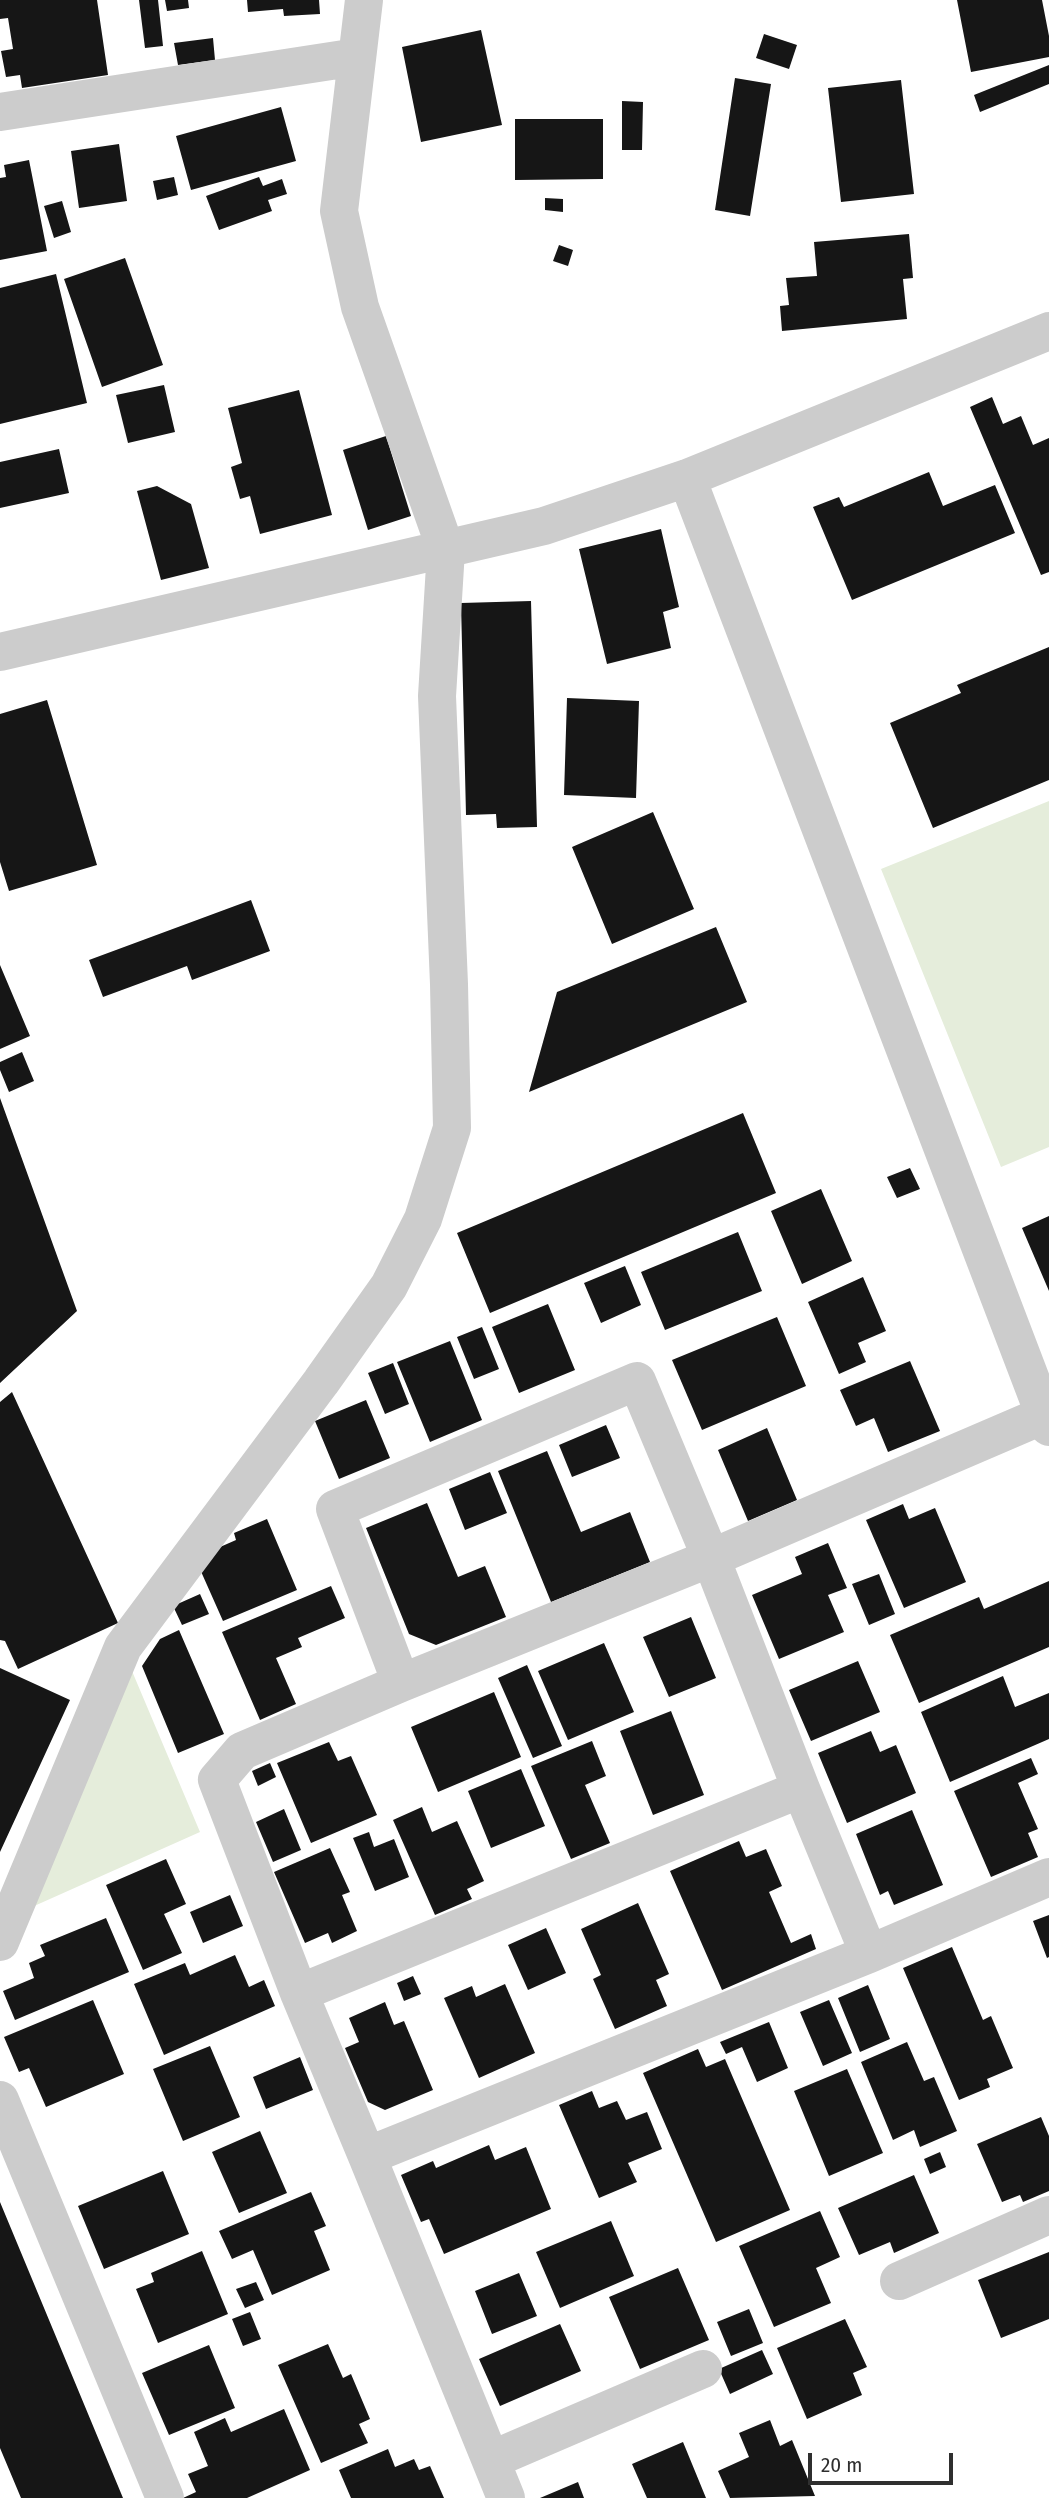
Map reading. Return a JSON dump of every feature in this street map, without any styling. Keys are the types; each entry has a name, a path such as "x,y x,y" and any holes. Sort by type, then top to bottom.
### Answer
{"street":[{"path":"0,1942 123,1647 321,1382 389,1286 423,1219 452,1128 437,696 446,550 360,307 339,211 364,0"},
{"path":"0,112 357,57"},
{"path":"0,652 544,526 687,478 1049,331"},
{"path":"506,2498 299,1993 217,1780 242,1751 401,1683 1046,1421 687,478"},
{"path":"401,1683 335,1509 637,1381 711,1558 869,1954"},
{"path":"299,1993 801,1789"},
{"path":"368,2156 869,1954 1049,1877"},
{"path":"0,2099 164,2498"},
{"path":"899,2281 1049,2215"},
{"path":"491,2460 703,2369"}],"green space":[{"path":"1049,801 1049,1147 1001,1167 881,869"},
{"path":"129,1664 200,1832 23,1911"}],"building":[{"path":"0,0 97,0 108,75 22,88 20,75 6,77 1,51 13,49 8,18 0,19"},
{"path":"139,0 158,0 163,46 145,48"},
{"path":"165,0 188,0 189,8 167,11"},
{"path":"247,0 319,0 320,14 284,16 283,9 248,12"},
{"path":"957,0 1042,0 1049,36 1049,57 971,72"},
{"path":"481,30 502,125 421,142 402,47"},
{"path":"764,34 797,45 789,69 756,58"},
{"path":"213,38 215,60 178,65 174,43"},
{"path":"1049,65 1049,84 980,112 974,95"},
{"path":"735,78 771,84 750,216 715,210"},
{"path":"901,80 914,194 841,202 828,88"},
{"path":"622,101 643,102 642,150 622,150"},
{"path":"281,107 296,161 191,190 176,136"},
{"path":"515,119 603,119 603,179 515,180"},
{"path":"119,144 127,201 79,208 71,151"},
{"path":"29,160 47,251 0,260 0,178 6,177 4,165"},
{"path":"174,177 178,195 157,200 153,181"},
{"path":"259,177 263,186 282,179 287,194 268,200 272,211 219,230 206,196"},
{"path":"545,198 563,199 563,212 545,210"},
{"path":"62,201 71,232 54,238 44,206"},
{"path":"909,234 913,278 903,279 907,319 782,331 780,306 789,305 786,278 817,276 814,242"},
{"path":"559,245 573,250 568,266 553,261"},
{"path":"125,258 163,365 102,387 64,279"},
{"path":"56,274 87,403 0,424 0,288"},
{"path":"164,385 175,432 128,443 116,395"},
{"path":"299,390 332,515 260,534 250,496 240,499 231,467 242,463 228,408"},
{"path":"992,397 1003,424 1021,416 1033,445 1049,438 1049,572 1041,575 970,407"},
{"path":"386,436 411,516 368,530 343,450"},
{"path":"59,449 69,493 0,508 0,462"},
{"path":"929,472 943,506 995,485 1015,533 852,600 813,507 839,497 844,507"},
{"path":"157,486 191,504 209,568 161,580 137,491"},
{"path":"661,529 679,607 663,612 671,648 607,664 579,549"},
{"path":"531,601 537,827 497,828 496,814 466,815 461,603"},
{"path":"1049,647 1049,780 933,828 890,723 961,693 957,685"},
{"path":"567,698 639,701 636,798 564,795"},
{"path":"47,700 97,865 9,891 0,862 0,714"},
{"path":"653,812 694,909 612,944 572,847"},
{"path":"251,900 270,951 192,980 187,966 103,997 89,960"},
{"path":"716,927 747,1002 529,1092 557,992"},
{"path":"0,965 30,1036 0,1049"},
{"path":"22,1052 34,1081 9,1092 0,1070 0,1062"},
{"path":"0,1098 77,1311 0,1383"},
{"path":"743,1113 776,1193 490,1313 457,1233"},
{"path":"910,1168 920,1189 897,1198 887,1177"},
{"path":"821,1189 852,1261 802,1284 771,1211"},
{"path":"1049,1216 1049,1291 1022,1228"},
{"path":"738,1232 762,1291 665,1330 641,1272"},
{"path":"625,1266 641,1305 601,1323 584,1283"},
{"path":"863,1277 886,1331 858,1343 866,1362 839,1374 808,1302"},
{"path":"548,1304 575,1370 519,1393 492,1327"},
{"path":"777,1317 806,1386 702,1430 672,1360"},
{"path":"482,1327 499,1369 474,1379 457,1337"},
{"path":"450,1341 482,1420 430,1442 397,1362"},
{"path":"910,1361 940,1431 888,1452 874,1418 856,1426 840,1390"},
{"path":"393,1363 409,1404 385,1414 368,1373"},
{"path":"12,1392 118,1623 18,1669 5,1641 0,1640 0,1402"},
{"path":"366,1400 390,1458 339,1479 315,1421"},
{"path":"606,1425 620,1458 572,1477 559,1445"},
{"path":"767,1428 797,1500 748,1521 718,1450"},
{"path":"547,1451 581,1532 630,1512 650,1562 551,1602 498,1471"},
{"path":"490,1472 507,1513 465,1530 449,1489"},
{"path":"427,1503 458,1577 485,1566 506,1617 436,1645 409,1634 366,1528"},
{"path":"903,1504 909,1519 935,1508 966,1582 904,1608 866,1520"},
{"path":"267,1519 297,1590 223,1621 195,1558 236,1540 234,1533"},
{"path":"828,1543 847,1588 828,1595 844,1632 779,1659 752,1595 802,1574 795,1557"},
{"path":"879,1574 895,1614 869,1625 852,1584"},
{"path":"1049,1581 1049,1647 919,1703 890,1635 979,1597 984,1609"},
{"path":"331,1586 345,1618 298,1638 302,1647 276,1658 296,1704 260,1720 222,1632"},
{"path":"200,1594 209,1614 182,1625 173,1606"},
{"path":"691,1617 716,1678 669,1697 643,1637"},
{"path":"179,1630 224,1734 178,1753 142,1666 160,1639"},
{"path":"604,1643 634,1712 568,1740 538,1671"},
{"path":"858,1661 880,1712 811,1741 789,1690"},
{"path":"527,1665 562,1746 533,1758 498,1678"},
{"path":"0,1668 70,1700 0,1852"},
{"path":"1003,1676 1015,1707 1049,1693 1049,1739 950,1782 921,1712"},
{"path":"494,1692 521,1757 438,1792 411,1727"},
{"path":"671,1711 704,1795 653,1815 620,1731"},
{"path":"871,1731 880,1752 896,1745 916,1793 847,1823 818,1753"},
{"path":"592,1741 606,1776 585,1785 610,1843 571,1859 531,1766"},
{"path":"329,1742 338,1761 351,1756 377,1815 311,1843 277,1763"},
{"path":"1031,1758 1038,1774 1018,1783 1038,1829 1028,1833 1038,1857 991,1877 954,1791"},
{"path":"270,1763 276,1777 258,1786 252,1771"},
{"path":"521,1769 545,1826 491,1848 468,1791"},
{"path":"422,1807 432,1832 457,1821 484,1881 467,1889 472,1899 435,1915 393,1820"},
{"path":"284,1809 301,1850 273,1862 256,1822"},
{"path":"912,1810 943,1885 894,1905 888,1891 880,1895 856,1834"},
{"path":"369,1832 374,1847 394,1839 409,1877 375,1891 353,1838"},
{"path":"739,1841 746,1857 766,1849 782,1886 769,1892 791,1943 811,1934 816,1949 722,1990 670,1871"},
{"path":"330,1848 350,1892 342,1895 357,1931 332,1943 328,1933 305,1943 274,1872"},
{"path":"166,1859 186,1904 164,1914 182,1953 143,1970 106,1885"},
{"path":"230,1895 243,1926 203,1943 190,1912"},
{"path":"638,1903 669,1974 656,1980 667,2006 615,2029 593,1979 601,1975 581,1929"},
{"path":"1049,1915 1049,1957 1047,1958 1033,1921"},
{"path":"106,1918 129,1972 15,2020 3,1991 34,1978 29,1963 45,1956 40,1945"},
{"path":"546,1928 566,1973 528,1990 508,1945"},
{"path":"952,1947 983,2020 991,2016 1013,2068 987,2079 990,2087 959,2100 903,1968"},
{"path":"235,1955 249,1987 264,1980 275,2006 164,2055 134,1984 185,1963 190,1975"},
{"path":"413,1976 421,1994 404,2001 397,1983"},
{"path":"505,1984 535,2053 479,2078 444,1998 472,1986 476,1997"},
{"path":"868,1985 890,2039 860,2052 838,1998"},
{"path":"93,2000 124,2074 46,2107 29,2068 19,2072 4,2037"},
{"path":"829,2000 852,2053 823,2066 800,2012"},
{"path":"385,2002 394,2025 404,2021 433,2090 385,2110 368,2102 345,2048 359,2042 349,2018"},
{"path":"769,2022 788,2068 757,2082 742,2047 726,2054 720,2042"},
{"path":"907,2042 924,2081 934,2077 957,2131 920,2147 914,2130 893,2140 861,2062"},
{"path":"210,2046 240,2117 183,2141 153,2069"},
{"path":"698,2049 706,2067 725,2059 790,2210 716,2242 643,2073"},
{"path":"300,2057 313,2090 266,2109 253,2077"},
{"path":"847,2069 883,2153 829,2176 794,2091"},
{"path":"592,2091 599,2108 617,2101 626,2120 647,2112 662,2149 628,2163 637,2182 599,2198 559,2105"},
{"path":"1041,2117 1049,2136 1049,2191 1023,2202 1020,2195 1002,2202 977,2144"},
{"path":"260,2131 287,2193 239,2213 212,2152"},
{"path":"489,2145 495,2160 526,2147 551,2209 444,2254 429,2219 421,2222 401,2175 433,2161 436,2168"},
{"path":"940,2152 946,2167 930,2174 924,2159"},
{"path":"163,2171 189,2234 104,2269 78,2206"},
{"path":"914,2175 939,2233 894,2253 890,2242 859,2255 838,2208"},
{"path":"311,2192 326,2226 314,2231 330,2270 272,2295 253,2250 232,2259 219,2231"},
{"path":"0,2202 123,2498 21,2498 0,2448"},
{"path":"820,2211 840,2257 816,2268 831,2303 774,2327 739,2246"},
{"path":"611,2221 634,2276 560,2308 536,2252"},
{"path":"202,2251 228,2314 158,2343 136,2289 154,2282 151,2273"},
{"path":"1049,2252 1049,2319 1001,2338 978,2280"},
{"path":"678,2268 709,2340 640,2369 609,2297"},
{"path":"519,2273 537,2316 492,2334 475,2291"},
{"path":"256,2282 264,2300 245,2308 236,2289"},
{"path":"749,2309 763,2343 731,2356 717,2322"},
{"path":"250,2312 261,2339 243,2346 232,2319"},
{"path":"845,2319 867,2367 853,2373 862,2395 807,2419 777,2348"},
{"path":"560,2324 581,2371 500,2406 479,2359"},
{"path":"328,2344 343,2378 351,2374 370,2419 359,2424 368,2443 321,2463 278,2365"},
{"path":"209,2345 235,2408 169,2435 142,2373"},
{"path":"762,2350 773,2374 730,2394 719,2369"},
{"path":"284,2409 310,2470 247,2498 183,2498 196,2492 188,2474 208,2466 194,2432 225,2418 231,2432"},
{"path":"770,2420 780,2446 792,2440 815,2496 730,2498 718,2471 749,2457 739,2433"},
{"path":"683,2442 706,2498 647,2498 632,2464"},
{"path":"388,2449 395,2467 414,2459 419,2470 430,2466 444,2498 351,2498 339,2470"},
{"path":"578,2482 584,2498 540,2498"}]}
